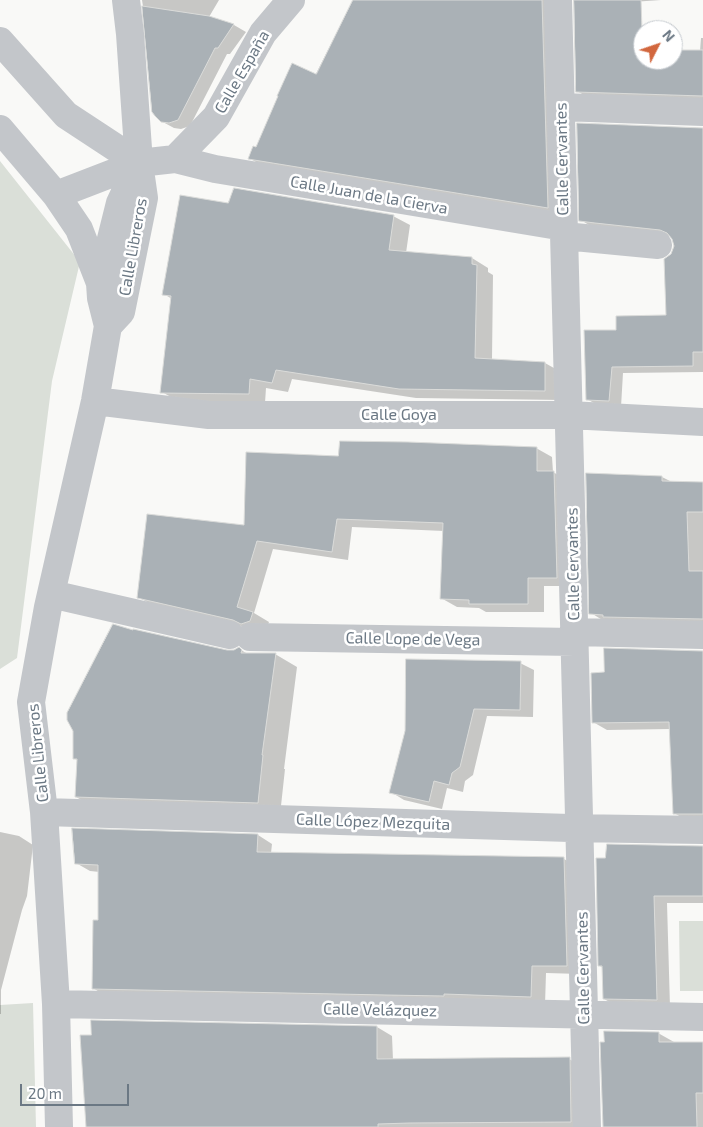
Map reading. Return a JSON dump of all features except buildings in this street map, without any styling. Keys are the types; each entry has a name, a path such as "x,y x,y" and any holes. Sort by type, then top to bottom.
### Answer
{"street":[{"name":"Calle Libreros","path":"108,326 122,312 144,198 139,163 126,0"},
{"name":"Calle España","path":"175,159 216,117 262,33 291,0"},
{"name":"Calle Cervantes","path":"558,0 587,1127"},
{"path":"0,42 66,115 139,163"},
{"path":"561,107 703,112"},
{"path":"0,129 56,195 79,229 100,282"},
{"path":"56,195 139,163 175,159"},
{"name":"Calle Juan de la Cierva","path":"175,159 215,169 564,232 658,245"},
{"name":"Calle Libreros","path":"59,1127 56,1004 44,812 31,702 48,607 95,401 108,326 101,298 100,282 120,203 139,163"},
{"name":"Calle Goya","path":"95,401 210,415 569,415 703,422"},
{"name":"Calle Lope de Vega","path":"51,594 240,636 574,637 703,635"},
{"name":"Calle López Mezquita","path":"44,812 703,830"},
{"name":"Calle Velázquez","path":"56,1004 703,1017"}],"shaded area":[{"path":"0,161 80,262 52,381 17,658 0,669"},
{"path":"679,921 703,921 703,991 680,991"},
{"path":"33,1003 36,1127 0,1127 0,1005"}]}
